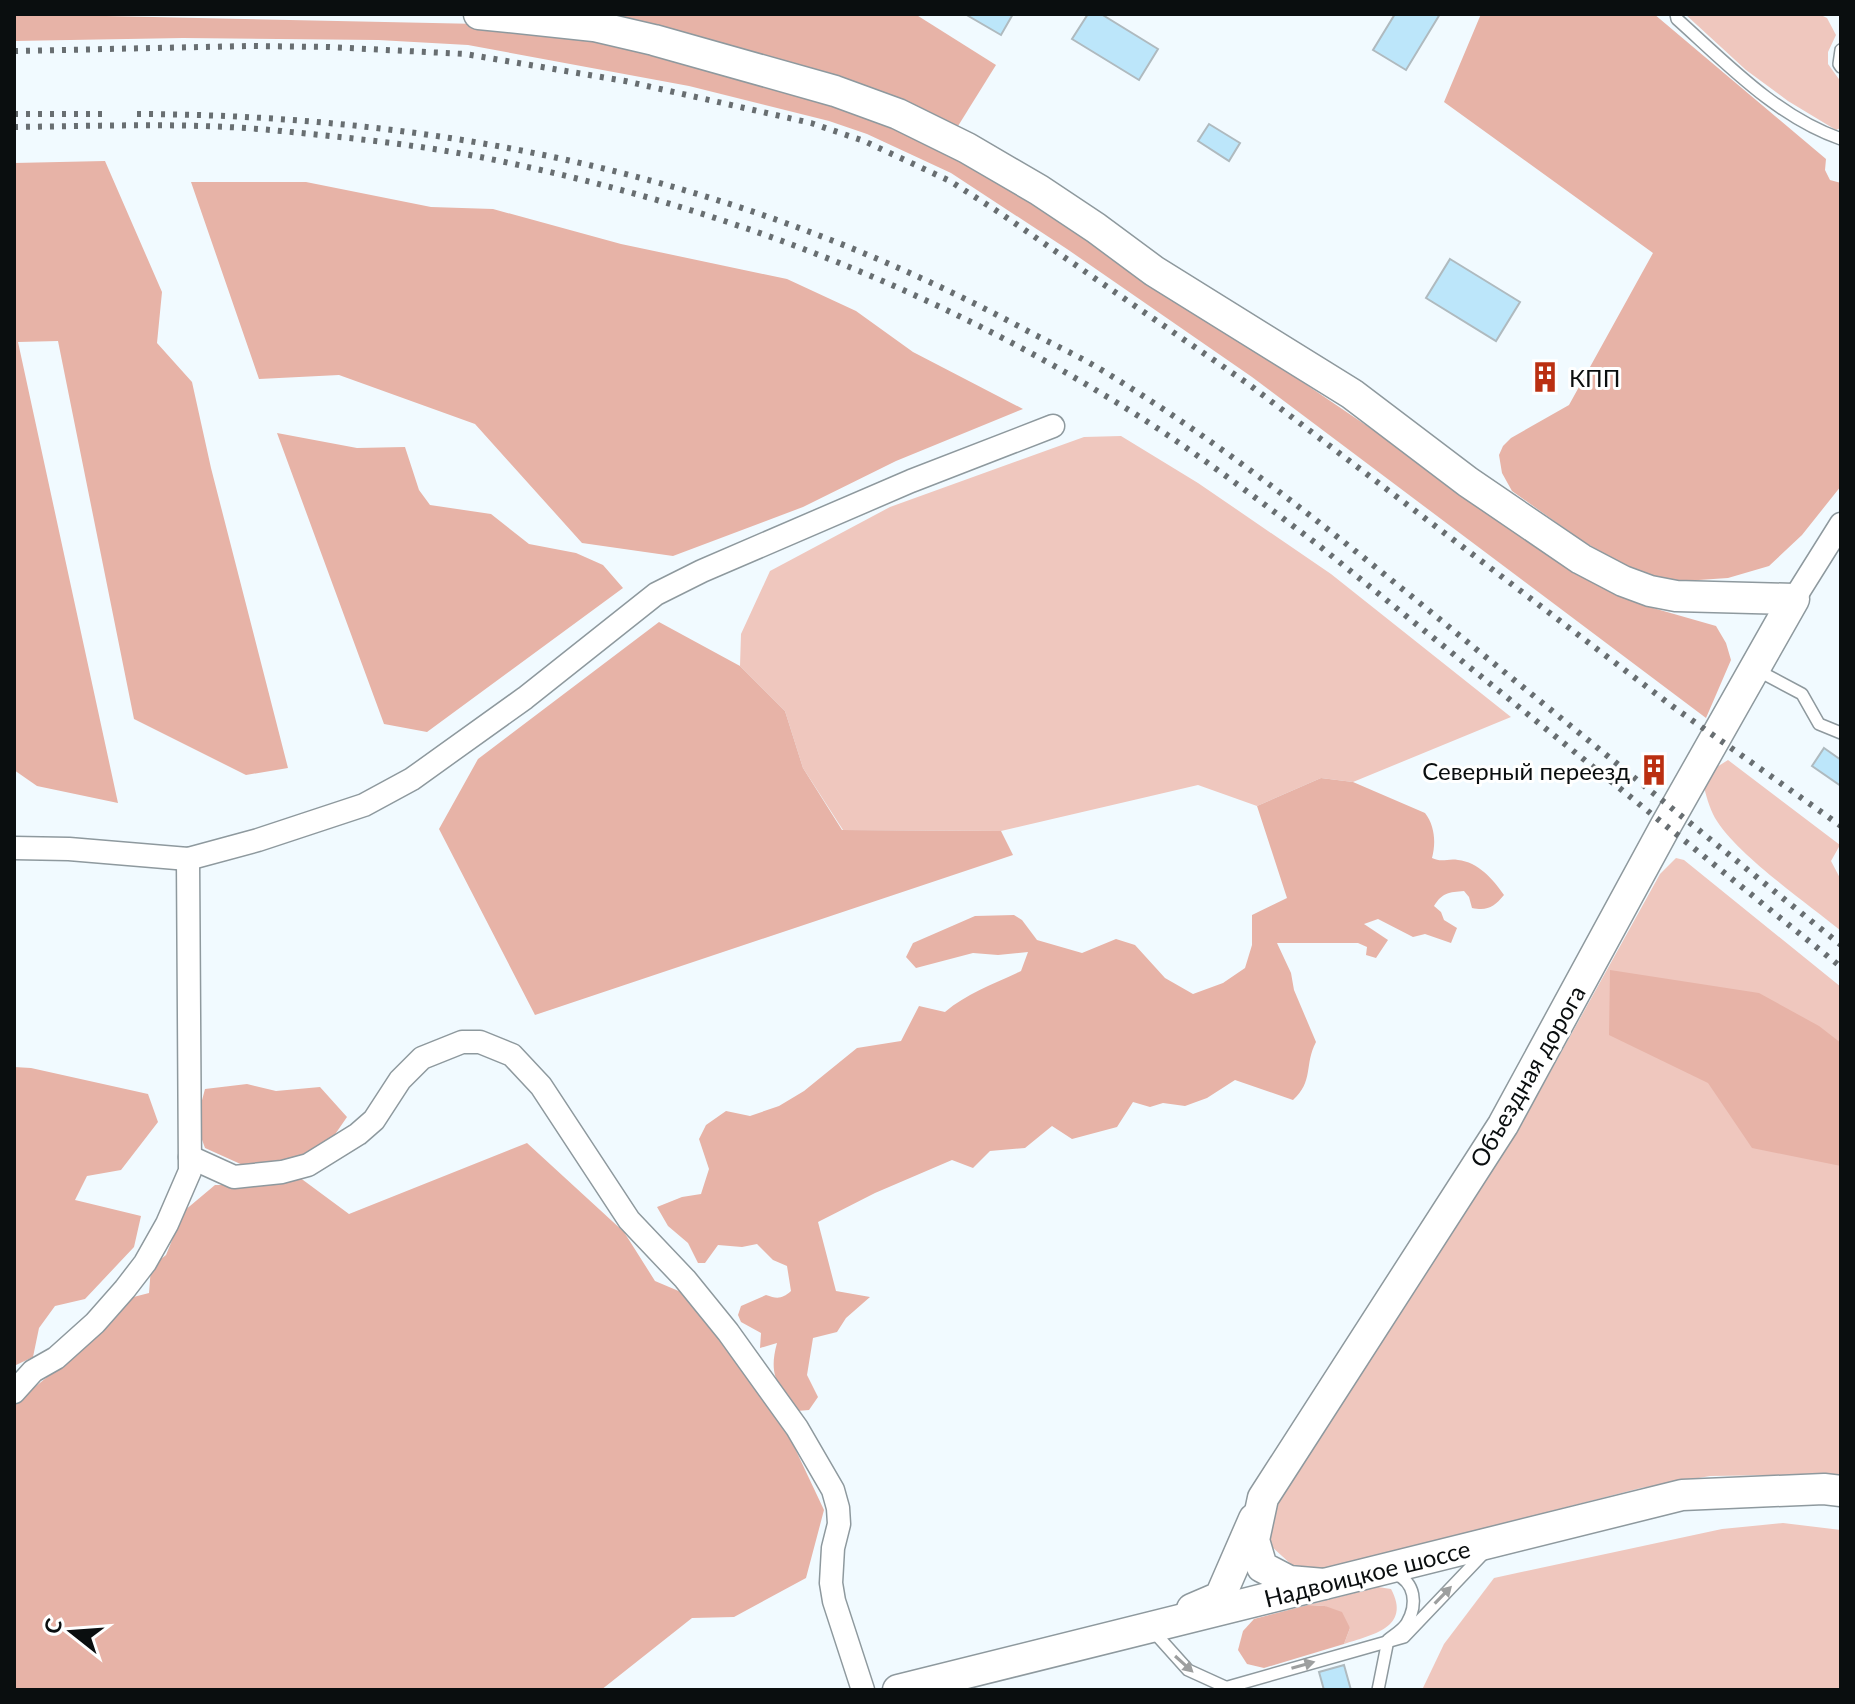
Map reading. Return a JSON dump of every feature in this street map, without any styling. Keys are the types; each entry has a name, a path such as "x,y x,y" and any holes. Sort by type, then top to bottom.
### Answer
{"street":[{"path":"479,14 594,26 654,40 835,91 898,114 967,148 1039,190 1154,271 1352,394 1468,482 1581,559 1623,581 1676,596 1794,599"},
{"path":"14,848 69,849 188,859 364,805 412,779 525,698 656,594 911,481 1053,426"},
{"name":"Объездная дорога","path":"1324,1584 1289,1581 1262,1567 1254,1540 1263,1498 1503,1125 1754,669 1841,524"},
{"path":"14,1392 33,1371 56,1358 95,1323 145,1263 181,1197 190,1171 188,859"},
{"path":"190,1157 234,1177 258,1176 308,1165 358,1134 374,1120 409,1067 422,1058 462,1042 480,1042 512,1055 541,1086 629,1220 685,1279 728,1332 797,1428 833,1490 839,1524 831,1557 831,1583 863,1690"},
{"name":"Надвоицкое шоссе","path":"898,1690 1682,1495 1824,1489 1841,1491"},
{"path":"1150,1627 1220,1597 1263,1498"}],"lane":[{"path":"1676,14 1677,19 1737,73 1784,110 1841,139"},
{"path":"1841,50 1841,67"},
{"path":"1754,669 1802,694 1819,724 1841,733"},
{"path":"1150,1627 1188,1670 1230,1688 1404,1637 1494,1542"},
{"path":"1378,1690 1388,1640 1406,1626 1413,1608 1413,1590 1404,1578 1383,1569"}],"shaded area":[{"path":"14,14 480,24 596,38 834,103 912,133 1046,208 1429,468 1574,572 1646,606 1716,626 1731,660 1706,718 1252,377 951,173 867,134 829,121 689,86 468,45 378,40 183,38 14,41"},
{"path":"595,14 915,14 996,65 958,126"},
{"path":"1481,14 1654,14 1826,159 1825,170 1830,180 1841,183 1841,486 1802,535 1769,566 1728,578 1684,581 1653,577 1628,568 1581,540 1512,491 1502,473 1499,455 1503,446 1511,438 1569,405 1653,253 1444,102"},
{"path":"1685,14 1819,14 1827,18 1836,35 1828,52 1828,64 1841,82 1841,128 1836,130 1788,101 1746,70"},
{"path":"105,161 162,292 157,343 192,382 288,768 246,775 134,719 58,341 18,342 118,803 37,786 14,770 14,163"},
{"path":"191,182 306,182 431,207 493,209 621,244 787,279 856,311 913,352 1023,409 896,461 803,507 673,556 582,543 475,424 339,375 259,379"},
{"path":"277,433 357,448 405,447 419,490 430,505 491,514 529,544 576,553 603,565 623,588 427,732 384,724"},
{"path":"1121,436 1198,483 1331,574 1511,717 1353,782 1321,778 1257,806 1198,785 1001,831 843,830 803,768 785,711 740,666 741,634 770,571 890,507 1084,437"},
{"path":"659,622 740,666 785,711 803,768 842,830 1001,831 1013,855 535,1015 439,829 478,759"},
{"path":"1728,760 1840,845 1831,861 1841,880 1841,931 1755,862 1715,818 1703,783 1709,772"},
{"path":"1321,778 1353,782 1425,813 1434,835 1432,858 1472,864 1490,877 1504,895 1494,905 1482,909 1472,908 1464,891 1440,898 1434,906 1444,920 1457,928 1451,943 1425,934 1413,937 1378,919 1364,924 1388,940 1376,958 1366,955 1367,947 1358,943 1277,943 1316,1042 1304,1086 1293,1100 1235,1080 1207,1098 1185,1106 1163,1103 1150,1107 1133,1102 1117,1127 1072,1139 1052,1126 1025,1148 990,1151 973,1168 952,1160 818,1222 836,1291 870,1297 846,1318 837,1332 813,1338 807,1375 818,1397 809,1410 797,1411 776,1380 774,1354 777,1343 760,1348 761,1333 741,1322 738,1315 741,1306 766,1295 779,1298 791,1291 787,1266 773,1260 757,1244 742,1247 718,1245 705,1263 698,1263 688,1243 668,1226 657,1207 682,1197 701,1194 709,1169 699,1139 706,1125 726,1111 750,1116 779,1106 804,1091 857,1048 901,1041 919,1006 945,1012 972,994 1021,971 1028,952 998,955 973,953 916,968 906,957 913,943 975,916 1014,915 1022,920 1037,940 1082,953 1116,939 1135,945 1165,978 1193,994 1223,983 1245,968 1252,945 1252,915 1287,898 1257,806"},
{"path":"1676,858 1684,860 1841,987 1841,1481 1783,1475 1710,1476 1641,1488 1316,1571 1293,1566 1271,1546 1271,1527 1279,1502 1516,1134 1660,874"},
{"path":"1610,970 1759,993 1819,1026 1841,1043 1841,1166 1752,1148 1708,1083 1609,1035"},
{"path":"14,1067 148,1094 158,1122 121,1170 87,1176 75,1200 141,1216 134,1247 85,1299 55,1306 39,1328 33,1357 14,1366"},
{"path":"247,1084 276,1091 320,1087 347,1117 327,1146 256,1171 205,1148 196,1123 205,1089"},
{"path":"527,1143 624,1232 655,1281 688,1295 791,1440 824,1510 806,1578 734,1617 692,1618 601,1690 14,1690 14,1404 57,1369 122,1300 149,1293 151,1267 166,1255 184,1211 215,1185 253,1185 299,1177 349,1214"},
{"path":"1783,1523 1841,1530 1841,1690 1422,1690 1444,1644 1494,1578 1722,1529"},
{"path":"1378,1587 1391,1589 1396,1602 1392,1621 1376,1633 1344,1644 1350,1628 1325,1606 1308,1605"},
{"path":"1308,1605 1325,1606 1342,1612 1350,1628 1344,1644 1264,1668 1247,1664 1238,1650 1243,1631 1254,1619"}],"building":[{"path":"965,14 1013,14 1001,35"},
{"path":"1088,14 1101,14 1158,49 1139,80 1072,39"},
{"path":"1395,14 1440,14 1406,70 1373,50"},
{"path":"1209,124 1240,143 1229,161 1198,141"},
{"path":"1450,259 1520,302 1496,341 1426,298"},
{"path":"1824,748 1841,760 1841,786 1812,766"},
{"path":"1344,1665 1351,1690 1324,1690 1319,1672"}],"railway":[{"path":"14,51 248,46 465,54 625,81 811,123 864,141 950,181 1247,383 1672,706 1841,826"},
{"path":"14,114 105,114"},
{"path":"137,114 253,117 368,127 481,143 593,166 703,196 811,232 917,276 1091,364 1150,400 1246,467 1385,575 1841,945"},
{"path":"14,127 148,125 248,128 386,142 490,159 651,198 807,250 883,281 1032,354 1104,395 1239,486 1317,544 1841,967"}],"place":[{"name":"КПП","path":"1545,377"},
{"name":"Северный переезд","path":"1654,770"}]}
